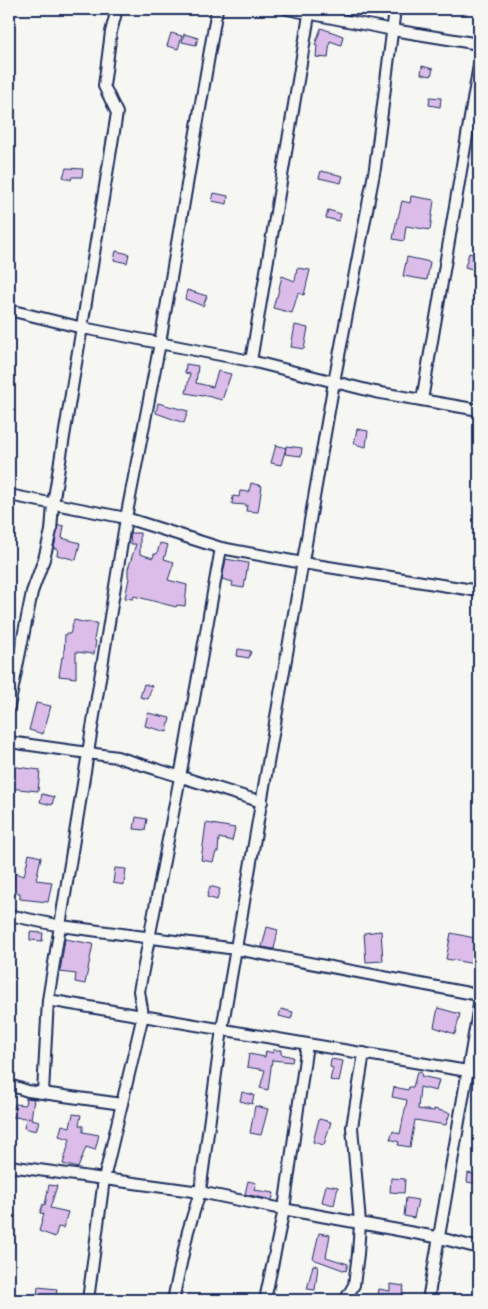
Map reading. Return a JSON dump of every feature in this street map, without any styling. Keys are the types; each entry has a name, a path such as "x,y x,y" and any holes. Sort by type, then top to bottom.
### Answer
{"street":[{"path":"9,706 32,592 52,531 54,504 117,112 104,86 117,9"},
{"path":"42,1092 48,1000 126,518 160,343 218,9"},
{"path":"287,9 309,11 393,30 479,44"},
{"path":"173,1300 188,1230 200,1192 222,1029 334,382 375,168 395,9"},
{"path":"250,361 309,11"},
{"path":"422,400 476,104 479,65"},
{"path":"9,310 83,328 250,361 375,392 479,410"},
{"path":"9,495 126,518 221,548 479,591"},
{"path":"88,1300 104,1179 143,1015 139,991 221,548"},
{"path":"9,742 117,757 262,802"},
{"path":"9,915 60,926 236,950 479,995"},
{"path":"48,1000 479,1073"},
{"path":"428,1300 479,1006"},
{"path":"265,1300 284,1210 307,1044"},
{"path":"345,1300 354,1284 360,1223 352,1127 364,1053"},
{"path":"9,1085 28,1091 122,1104"},
{"path":"9,1166 200,1192 284,1210 439,1238 479,1248"}],"building":[{"path":"321,28 343,36 341,45 330,41 328,58 316,57 317,45 315,45"},
{"path":"171,33 182,36 178,49 167,46"},
{"path":"184,34 198,38 196,45 182,42"},
{"path":"422,66 433,69 431,76 421,74"},
{"path":"430,97 441,98 440,107 429,105"},
{"path":"66,168 83,169 82,177 72,177 71,180 63,177"},
{"path":"321,171 343,176 341,183 319,178"},
{"path":"214,193 228,196 227,204 212,201"},
{"path":"411,196 434,200 430,230 406,226 404,241 393,239 402,201 410,203"},
{"path":"328,210 341,214 339,221 326,218"},
{"path":"116,251 129,254 127,263 114,260"},
{"path":"469,253 479,256 479,271 465,267"},
{"path":"407,257 430,262 427,280 403,276"},
{"path":"297,268 310,270 304,295 298,293 292,313 273,308 282,276 295,281"},
{"path":"187,290 207,296 203,306 185,299"},
{"path":"295,325 308,328 304,349 291,347"},
{"path":"186,364 198,366 196,383 213,387 218,371 231,374 222,400 186,393 190,374 185,373"},
{"path":"158,403 188,411 184,423 156,413"},
{"path":"357,429 368,431 366,447 354,444"},
{"path":"276,445 286,448 281,465 271,463"},
{"path":"286,446 302,448 301,456 285,454"},
{"path":"251,483 262,486 258,512 246,511 247,505 232,504 233,496 239,497 240,491 249,492"},
{"path":"58,525 64,526 62,538 80,543 76,560 57,555 58,549 54,549"},
{"path":"130,533 140,533 140,554 153,558 154,554 157,554 160,543 168,545 164,559 174,562 168,580 187,585 185,606 177,605 176,607 134,596 133,599 125,598 129,578 128,569 136,544 131,544"},
{"path":"226,559 248,563 244,588 232,586 233,582 222,579"},
{"path":"74,620 97,623 94,654 76,652 76,678 59,676 62,657 64,657 65,634 70,634"},
{"path":"238,649 251,651 249,658 237,656"},
{"path":"144,684 152,686 148,699 140,697"},
{"path":"36,703 51,706 43,734 29,730"},
{"path":"148,713 170,718 167,732 145,726"},
{"path":"10,766 40,770 38,791 9,788"},
{"path":"42,794 54,797 52,805 40,802"},
{"path":"136,817 147,819 145,830 134,829"},
{"path":"206,823 235,828 232,841 219,838 218,852 216,852 213,862 201,860"},
{"path":"29,854 41,857 36,880 52,882 48,902 20,899 20,893 12,892 15,873 24,876"},
{"path":"115,868 126,869 124,885 113,883"},
{"path":"210,886 220,889 217,900 207,897"},
{"path":"267,927 278,930 274,949 262,947"},
{"path":"381,931 383,961 366,962 364,933"},
{"path":"30,932 43,933 42,941 30,940"},
{"path":"451,933 479,939 475,964 446,959"},
{"path":"65,939 93,944 85,984 75,982 76,974 60,972"},
{"path":"438,1008 460,1014 455,1034 434,1027"},
{"path":"281,1009 293,1012 291,1019 279,1016"},
{"path":"273,1050 281,1050 281,1054 293,1057 292,1062 272,1060 268,1090 260,1088 265,1070 247,1067 249,1054 265,1057 266,1051 273,1053"},
{"path":"331,1059 343,1061 339,1082 330,1080 333,1068 330,1067"},
{"path":"417,1072 422,1073 421,1076 439,1080 436,1091 420,1087 418,1109 434,1111 434,1109 450,1113 446,1125 415,1120 410,1147 398,1145 399,1142 390,1139 393,1131 400,1134 407,1100 392,1097 394,1087 408,1090 409,1087 413,1087"},
{"path":"242,1092 254,1095 252,1104 240,1101"},
{"path":"26,1098 34,1099 31,1119 39,1121 36,1131 24,1128 26,1118 13,1117 15,1104 25,1105"},
{"path":"255,1106 268,1109 261,1135 250,1133"},
{"path":"73,1114 81,1115 79,1125 83,1126 83,1132 99,1135 95,1150 86,1147 78,1168 63,1164 70,1139 59,1136 62,1125 70,1127"},
{"path":"319,1119 331,1122 324,1145 313,1142"},
{"path":"468,1173 479,1175 479,1184 467,1182"},
{"path":"391,1178 405,1179 404,1193 390,1192"},
{"path":"248,1181 256,1183 254,1190 274,1193 272,1200 245,1194"},
{"path":"49,1185 57,1186 50,1208 68,1212 63,1228 58,1227 55,1237 39,1231 44,1214 40,1213 43,1204 45,1205"},
{"path":"326,1185 338,1187 334,1205 322,1202"},
{"path":"406,1198 418,1200 414,1218 404,1216"},
{"path":"319,1233 330,1235 326,1257 348,1264 346,1271 313,1259"},
{"path":"313,1265 318,1266 315,1290 307,1289"},
{"path":"390,1284 404,1286 401,1300 377,1300 379,1289 390,1291"},
{"path":"38,1287 57,1289 56,1298 37,1296"}]}
